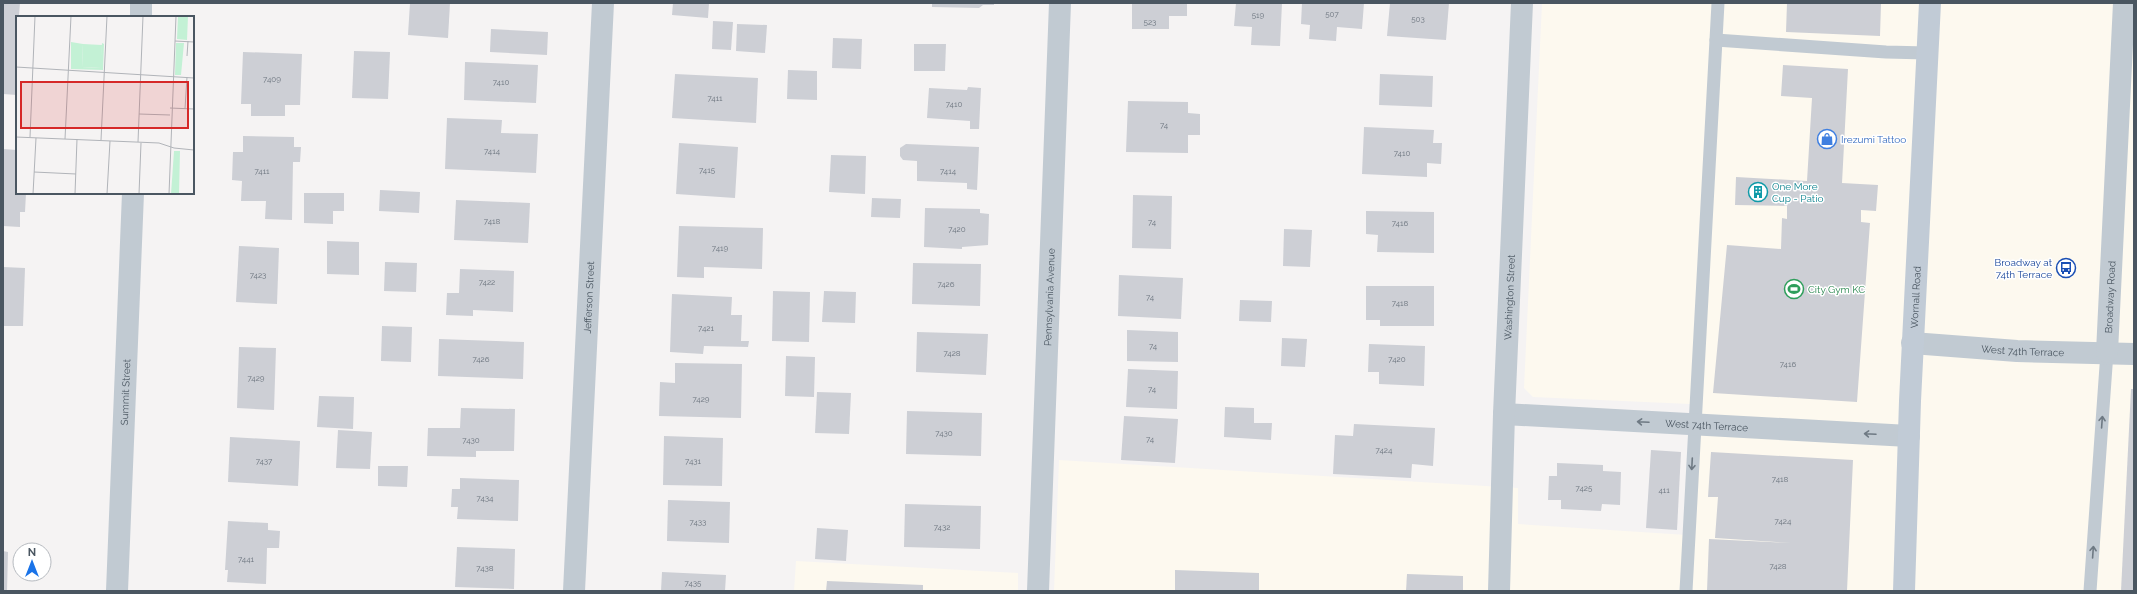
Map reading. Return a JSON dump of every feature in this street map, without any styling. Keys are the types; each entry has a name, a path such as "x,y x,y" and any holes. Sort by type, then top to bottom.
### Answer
{"main road":[{"name":"Wornall Road","path":"1904,591 1912,343 1930,3"}],"street":[{"path":"140,16 141,3"},
{"name":"Jefferson Street","path":"574,591 603,3"},
{"name":"Pennsylvania Avenue","path":"1038,591 1060,3"},
{"name":"Washington Street","path":"1499,591 1504,414 1522,3"},
{"name":"Broadway Road","path":"2107,352 2124,3"},
{"name":"Summit Street","path":"117,591 133,194"},
{"name":"West 74th Terrace","path":"1912,343 2016,351 2107,352 2134,354"},
{"name":"West 74th Terrace","path":"1504,414 1909,436"}],"lane":[{"path":"1686,591 1718,3"},
{"path":"1716,40 1886,52 1928,53"},
{"name":"Broadway Road","path":"2090,591 2107,352"}],"shaded area":[{"path":"1542,3 2134,3 2134,591 1054,591 1059,460 1518,488 1518,524 1687,535 1692,447 1690,404 1533,397 1524,388"},
{"path":"796,561 1018,573 1018,591 794,591"}],"building":[{"path":"3,3 20,3 19,15 33,16 16,16 16,95 3,94"},
{"path":"410,3 450,3 448,38 408,35"},
{"path":"673,3 709,3 708,18 672,15"},
{"path":"932,3 994,3 994,5 983,5 979,8 932,7"},
{"path":"1132,3 1187,3 1187,16 1169,16 1169,29 1132,29"},
{"path":"1236,3 1282,3 1280,46 1251,45 1252,27 1234,26"},
{"path":"1302,3 1364,3 1362,29 1337,27 1336,41 1309,39 1310,25 1301,24"},
{"path":"1390,3 1449,3 1446,40 1387,36"},
{"path":"1787,3 1881,3 1880,36 1786,32"},
{"path":"713,21 733,22 731,50 712,49"},
{"path":"737,24 767,25 765,53 736,51"},
{"path":"491,29 548,32 547,55 490,52"},
{"path":"833,38 862,39 861,69 832,68"},
{"path":"914,44 946,44 945,71 914,71"},
{"path":"354,51 390,52 388,99 352,98"},
{"path":"243,52 302,54 300,105 285,105 285,116 251,116 251,104 241,104"},
{"path":"465,62 538,65 536,103 464,100"},
{"path":"1783,65 1848,69 1842,183 1878,185 1876,211 1861,210 1861,222 1870,223 1857,402 1713,393 1727,245 1781,249 1782,218 1787,219 1787,206 1735,205 1736,177 1807,181 1812,98 1781,96"},
{"path":"788,70 817,71 817,100 787,99"},
{"path":"675,74 758,78 756,123 672,118"},
{"path":"1380,74 1433,76 1432,107 1379,105"},
{"path":"968,87 981,88 979,129 970,129 970,121 927,118 929,88 967,90"},
{"path":"1128,101 1188,102 1188,113 1200,114 1200,135 1188,135 1188,153 1126,152"},
{"path":"447,118 502,120 501,133 538,134 536,173 445,169"},
{"path":"1364,127 1434,130 1433,143 1442,143 1441,164 1427,163 1427,177 1362,174"},
{"path":"243,136 294,137 294,147 301,147 300,162 293,162 292,220 265,219 266,201 241,201 242,181 232,180 233,152 243,152"},
{"path":"679,143 738,147 735,198 676,194"},
{"path":"906,144 979,147 977,190 967,189 967,183 917,181 917,161 903,160 900,156 900,148"},
{"path":"3,149 16,150 16,194 26,194 25,212 20,212 20,227 3,226"},
{"path":"831,155 866,156 865,194 829,192"},
{"path":"380,190 420,192 419,213 379,211"},
{"path":"304,193 344,193 344,211 333,211 333,224 304,223"},
{"path":"1133,195 1172,196 1171,249 1132,248"},
{"path":"872,198 901,199 900,218 871,217"},
{"path":"456,200 530,203 528,243 454,240"},
{"path":"925,208 980,209 980,213 989,214 988,245 962,247 962,249 924,247"},
{"path":"1366,211 1434,212 1434,253 1377,252 1378,235 1366,234"},
{"path":"679,226 763,228 762,269 704,267 704,278 677,277"},
{"path":"1284,229 1312,230 1310,267 1283,266"},
{"path":"327,241 359,242 359,275 327,274"},
{"path":"239,246 279,248 277,304 236,302"},
{"path":"385,262 417,263 416,292 384,291"},
{"path":"913,263 981,264 980,306 912,304"},
{"path":"3,267 25,268 23,326 3,326"},
{"path":"460,269 514,271 513,312 473,310 473,316 446,315 447,293 459,293"},
{"path":"1119,275 1183,278 1181,319 1118,316"},
{"path":"1366,286 1434,286 1434,326 1380,326 1380,320 1366,320"},
{"path":"773,291 810,292 809,342 772,341"},
{"path":"824,291 856,292 855,323 822,322"},
{"path":"672,294 732,297 731,315 742,315 741,341 749,341 748,347 704,346 703,354 670,352"},
{"path":"1240,300 1272,301 1271,322 1239,321"},
{"path":"382,326 412,327 411,362 381,361"},
{"path":"1127,330 1178,332 1178,362 1127,361"},
{"path":"917,332 988,334 986,375 916,372"},
{"path":"1282,338 1307,339 1305,367 1281,366"},
{"path":"439,339 524,342 523,379 438,376"},
{"path":"1369,344 1425,346 1424,386 1379,384 1379,372 1368,372"},
{"path":"239,347 276,348 274,410 237,408"},
{"path":"786,356 815,357 814,397 785,396"},
{"path":"675,363 742,364 741,418 659,416 660,382 675,383"},
{"path":"1128,369 1178,371 1177,409 1126,407"},
{"path":"2131,389 2134,389 2134,591 2121,591"},
{"path":"817,392 851,393 849,434 815,433"},
{"path":"319,396 354,397 353,429 317,427"},
{"path":"1225,407 1254,408 1254,423 1272,423 1271,440 1224,437"},
{"path":"461,408 515,409 514,451 476,451 476,457 427,456 428,428 460,428"},
{"path":"907,411 982,413 981,456 906,454"},
{"path":"1124,416 1178,419 1175,463 1121,460"},
{"path":"1354,424 1435,428 1433,466 1412,464 1411,478 1333,474 1335,435 1353,436"},
{"path":"338,430 372,432 370,469 336,468"},
{"path":"664,436 723,438 722,486 663,485"},
{"path":"230,437 300,441 298,486 228,482"},
{"path":"1651,450 1681,452 1677,530 1646,528"},
{"path":"1711,452 1853,460 1847,591 1707,591 1709,539 1792,543 1715,538 1718,497 1708,497"},
{"path":"1557,463 1603,465 1603,471 1621,472 1620,505 1602,504 1601,511 1561,509 1561,500 1548,500 1549,476 1557,476"},
{"path":"378,466 408,466 407,487 378,486"},
{"path":"460,478 519,480 518,521 457,519 458,507 451,507 452,489 460,489"},
{"path":"668,500 730,502 729,543 667,541"},
{"path":"905,504 981,506 980,549 904,547"},
{"path":"228,521 268,523 268,530 280,531 279,548 267,548 266,584 227,582 228,570 225,570"},
{"path":"817,528 848,530 846,561 815,559"},
{"path":"457,547 515,549 514,589 455,587"},
{"path":"3,551 8,552 7,591 3,590"},
{"path":"1175,570 1259,573 1259,591 1175,591"},
{"path":"662,572 726,575 725,591 661,591"},
{"path":"1407,574 1463,576 1463,591 1406,591"},
{"path":"827,581 923,585 923,591 826,591"}],"place":[{"name":"Irezumi Tattoo","path":"1827,139"},
{"name":"One More Cup - Patio","path":"1758,192"},
{"name":"Broadway at 74th Terrace","path":"2066,268"},
{"name":"City Gym KC","path":"1794,289"}]}
